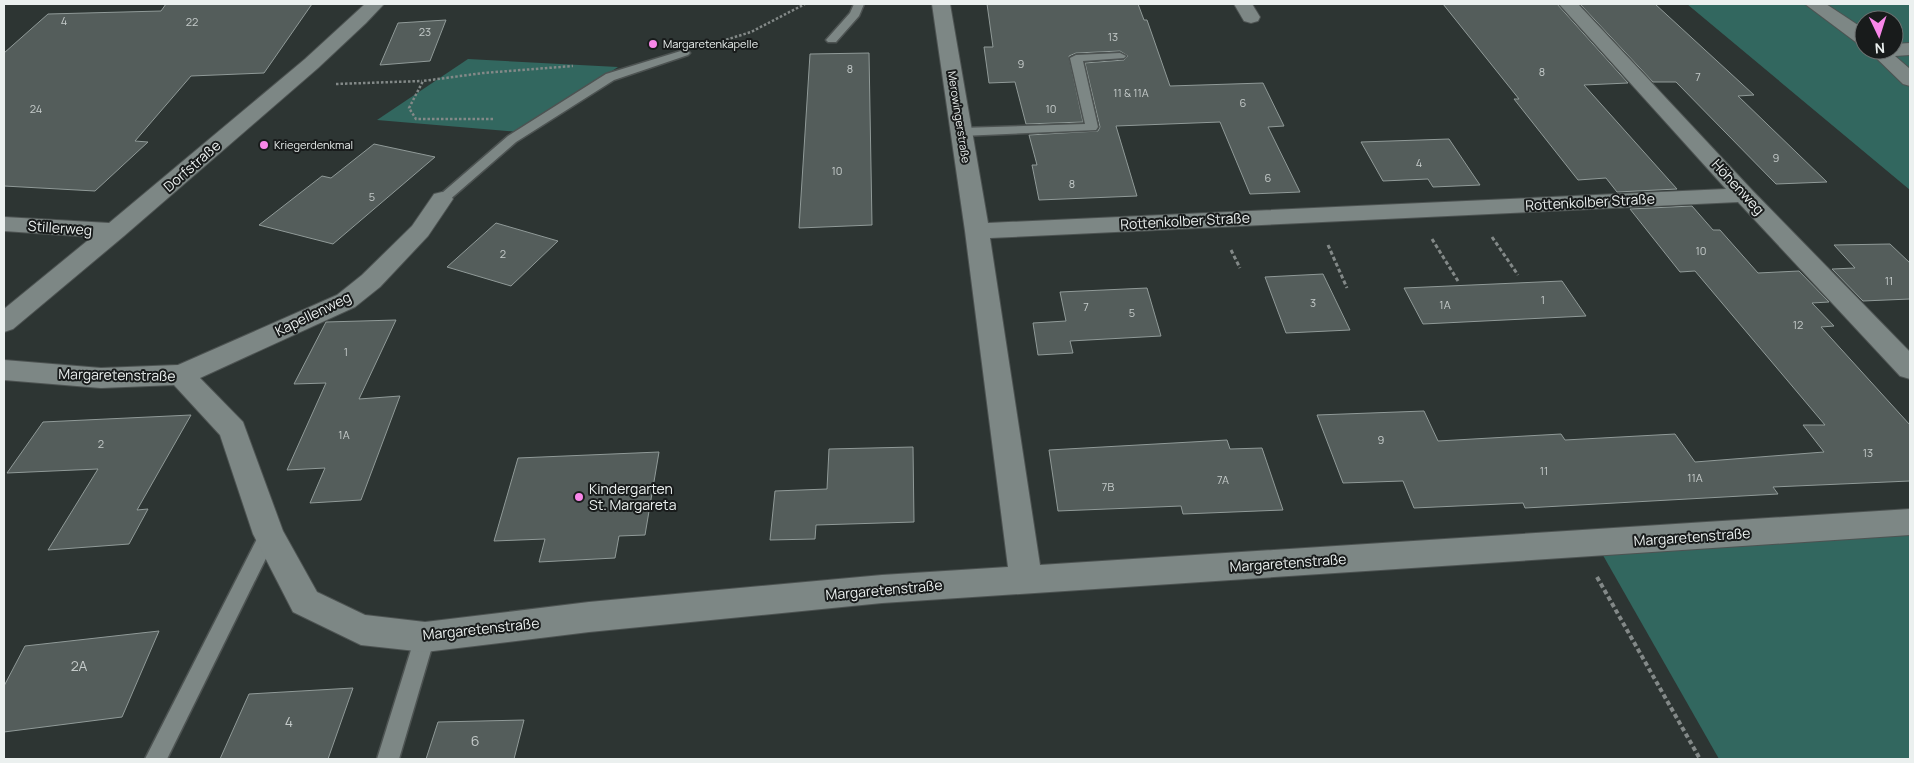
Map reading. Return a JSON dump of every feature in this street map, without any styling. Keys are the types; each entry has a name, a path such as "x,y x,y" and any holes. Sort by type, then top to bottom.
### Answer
{"street":[{"name":"Dorfstraße","path":"4,323 116,231 353,27 375,4"},
{"name":"Merowingerstraße","path":"941,4 977,231"},
{"name":"Höhenweg","path":"1568,4 1744,195 1910,368"},
{"path":"1814,4 1854,30"},
{"path":"1889,60 1910,80"},
{"name":"Rottenkolber Straße","path":"977,231 1744,195"},
{"name":"Kapellenweg","path":"181,375 346,301 371,282 420,231 442,199"},
{"name":"Stillerweg","path":"4,224 116,231"},
{"path":"977,231 1026,579"},
{"name":"Margaretenstraße","path":"4,370 101,378 181,375 233,430 254,496 269,534 305,602 360,630 425,637 589,617 794,597 1026,579 1910,522"}],"lane":[{"path":"832,40 855,14 859,4"},
{"path":"442,199 512,139 610,77 684,53"},
{"path":"962,132 1092,127 1076,58 1120,56"},
{"path":"156,759 269,534"},
{"path":"388,759 425,637"}],"path":[{"path":"684,53 751,32 805,4"},
{"path":"368,83 423,81 483,73 576,66"},
{"path":"423,81 409,108 416,119 541,120"},
{"path":"1471,208 1518,275"},
{"path":"1414,210 1458,281"},
{"path":"1314,215 1347,288"},
{"path":"1578,544 1700,759"}],"green space":[{"path":"1687,4 1910,4 1910,190"},
{"path":"468,59 618,67 519,132 377,120"},
{"path":"1910,523 1910,759 1719,759 1596,543"}],"building":[{"path":"166,4 312,4 264,73 191,76 135,141 148,142 95,191 4,186 4,53 48,14 161,11"},
{"path":"987,4 1138,4 1144,20 1147,20 1170,86 1263,83 1284,126 1268,127 1300,192 1250,194 1220,122 1116,126 1137,196 1039,200 1032,165 1037,165 1029,135 1098,131 1100,127 1085,63 1124,60 1128,56 1120,51 1076,53 1069,56 1083,122 1026,124 1015,82 989,83 984,47 993,47"},
{"path":"1443,4 1557,4 1628,83 1584,85 1677,189 1617,192 1606,178 1578,180 1514,99 1519,99"},
{"path":"1580,4 1655,4 1754,95 1738,96 1827,182 1776,184 1676,82 1653,82"},
{"path":"446,20 430,61 380,65 398,23"},
{"path":"869,53 872,225 799,228 810,54"},
{"path":"1449,139 1480,185 1433,187 1428,179 1383,181 1361,142"},
{"path":"374,144 435,157 333,244 259,225 322,176 331,178"},
{"path":"1692,206 1713,230 1720,230 1758,273 1799,271 1829,302 1812,303 1834,326 1821,327 1910,425 1910,481 1773,487 1778,494 1525,508 1523,503 1414,508 1403,481 1343,483 1317,415 1424,411 1438,441 1561,434 1565,440 1675,434 1695,462 1824,452 1803,425 1825,425 1695,271 1680,272 1630,209"},
{"path":"496,223 558,241 511,286 447,267"},
{"path":"1890,244 1910,263 1910,299 1863,301 1832,269 1855,268 1834,245"},
{"path":"1323,274 1350,330 1286,333 1265,277"},
{"path":"1562,281 1586,316 1423,324 1404,288"},
{"path":"1147,288 1161,336 1070,341 1073,353 1038,355 1033,323 1066,321 1060,292"},
{"path":"396,320 359,399 400,396 361,500 310,503 325,468 287,470 326,383 294,384 326,322"},
{"path":"191,415 137,510 148,509 129,544 48,550 98,469 7,473 43,422"},
{"path":"1227,440 1230,449 1262,448 1283,510 1183,514 1181,506 1058,511 1049,450"},
{"path":"913,447 914,522 816,525 815,539 770,540 775,491 827,489 829,449"},
{"name":"Kindergarten St. Margareta","path":"659,452 645,535 619,536 615,558 539,562 545,539 494,541 518,458"},
{"path":"159,631 122,717 4,732 4,686 25,646"},
{"path":"353,688 328,759 220,759 249,694"},
{"path":"524,720 514,759 426,759 438,722"}],"place":[{"name":"Margaretenkapelle","path":"653,44"},
{"name":"Kriegerdenkmal","path":"264,145"},
{"name":"Kindergarten St. Margareta","path":"579,497"}]}
